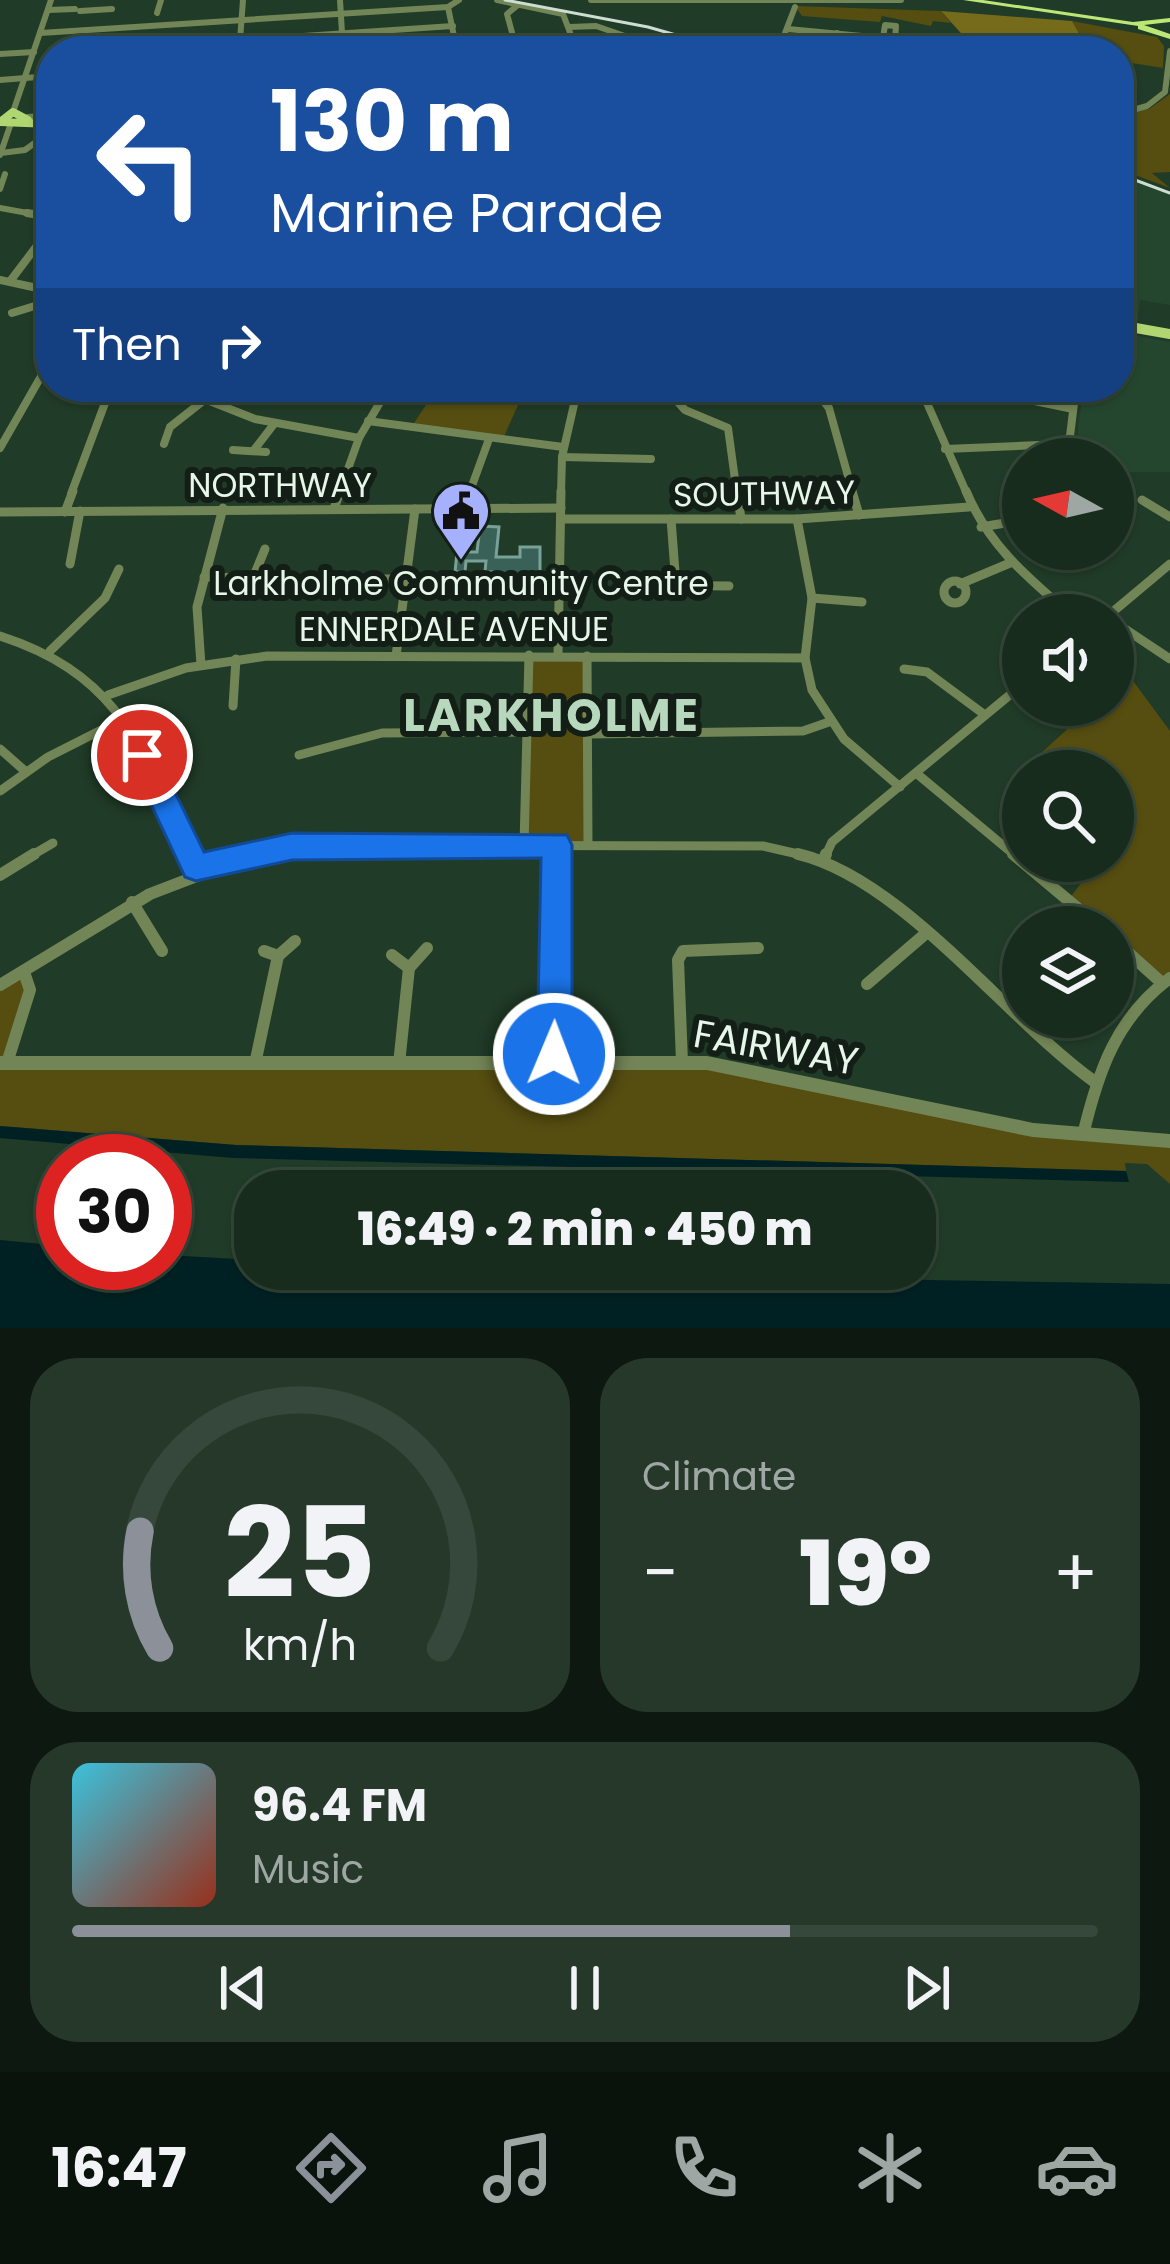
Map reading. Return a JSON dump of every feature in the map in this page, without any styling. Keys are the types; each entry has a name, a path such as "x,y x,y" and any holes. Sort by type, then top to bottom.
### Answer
{"highway":[{"path":"967,0 1132,24 1164,37 1170,20"}],"main road":[{"path":"4,118 36,120"},
{"path":"1134,328 1170,334"}],"street":[{"path":"39,36 51,0"},
{"path":"101,9 104,0"},
{"path":"157,14 161,0"},
{"path":"239,36 243,0"},
{"path":"340,0 342,33"},
{"path":"40,33 448,7 459,0"},
{"path":"497,0 560,13 572,36"},
{"path":"591,0 901,0"},
{"path":"363,3 363,12"},
{"path":"514,36 507,14 518,4"},
{"path":"292,7 292,16"},
{"path":"448,7 455,36"},
{"path":"48,10 112,9"},
{"path":"785,36 792,9"},
{"path":"836,36 838,20"},
{"path":"883,36 885,25 896,26 895,36"},
{"path":"294,36 453,26"},
{"path":"569,26 596,26 620,36"},
{"path":"788,28 864,36"},
{"path":"940,31 940,36"},
{"path":"1134,110 1165,92 1164,37"},
{"path":"36,46 26,78 4,118 0,154 25,150 36,139"},
{"path":"0,54 34,53"},
{"path":"0,80 36,77"},
{"path":"0,189 4,174"},
{"path":"0,208 36,213"},
{"path":"10,280 36,247"},
{"path":"0,280 36,287"},
{"path":"12,313 36,306"},
{"path":"0,448 36,394"},
{"path":"65,512 105,402"},
{"path":"164,444 170,427 203,402"},
{"path":"207,402 274,424 359,438"},
{"path":"334,509 359,438 380,402"},
{"path":"558,655 563,452 575,402"},
{"path":"679,402 685,410 728,428 741,520"},
{"path":"824,402 860,515"},
{"path":"926,402 969,507 1002,553"},
{"path":"1039,402 1073,409"},
{"path":"945,449 1063,444 1070,436 1074,402"},
{"path":"368,421 563,452 651,458"},
{"path":"254,450 274,424"},
{"path":"469,508 468,496 489,439"},
{"path":"233,450 266,452"},
{"path":"1142,500 1170,517"},
{"name":"SOUTHWAY","path":"561,513 741,520 969,507"},
{"path":"201,664 196,607 224,508"},
{"name":"NORTHWAY","path":"0,512 469,508 561,513"},
{"path":"396,656 415,509"},
{"path":"70,564 80,511"},
{"path":"797,519 812,598 805,658 812,690 830,722 900,787"},
{"path":"671,520 676,585"},
{"path":"981,527 1002,524"},
{"path":"256,596 246,595 265,549"},
{"path":"1134,597 1170,564"},
{"path":"960,584 1002,566"},
{"path":"50,651 105,598 119,569"},
{"path":"1018,570 1046,594"},
{"path":"203,577 250,578"},
{"path":"322,579 406,579"},
{"path":"622,585 729,586"},
{"path":"812,598 862,602"},
{"path":"1134,634 1170,659"},
{"path":"0,636 50,651 108,695 125,718 196,867"},
{"path":"524,845 529,656"},
{"path":"587,656 588,844"},
{"name":"ENNERDALE AVENUE","path":"108,695 201,664 236,659 805,658"},
{"path":"233,706 236,659"},
{"path":"904,669 927,672 985,716"},
{"path":"824,859 832,842 1002,702"},
{"path":"0,791 25,772 125,718"},
{"path":"590,734 803,731 830,722"},
{"path":"299,755 336,738 372,733 527,732"},
{"path":"0,749 25,772"},
{"path":"916,773 1075,906"},
{"path":"0,875 53,843"},
{"path":"554,1063 556,845"},
{"path":"0,985 196,867 292,847 763,846 824,859 876,890 1033,1039 1095,1082"},
{"path":"132,902 162,951"},
{"path":"867,984 924,935"},
{"path":"255,1064 278,956 295,941"},
{"path":"399,1064 409,968 427,948"},
{"path":"682,1062 678,960 683,951 758,948"},
{"path":"264,951 278,956"},
{"path":"392,955 409,968"},
{"path":"1083,1135 1095,1082 1121,1022 1166,981 1134,956"},
{"path":"4,1063 30,989 24,972"},
{"name":"FAIRWAY","path":"4,1063 682,1062 734,1067 1083,1135 1170,1141"}],"shaded area":[{"path":"795,6 941,11 951,23 933,21 931,26 882,16 880,22 802,16"},
{"path":"941,11 1072,21 1080,36 964,36"},
{"path":"1072,21 1157,37 1164,46 1163,68 1134,63 1134,36 1080,36"},
{"path":"1170,94 1170,172 1152,173 1170,188 1134,175 1134,113"},
{"path":"1134,180 1170,193 1170,305 1140,300 1138,321 1134,320"},
{"path":"1134,335 1170,342 1170,472 1134,472 1134,438 1077,438 1081,402 1134,402"},
{"path":"428,402 519,402 502,441 410,429"},
{"path":"529,655 587,656 588,845 524,845"},
{"path":"1134,682 1170,731 1170,978 1162,983 1134,958 1134,906 1077,906 1069,899 1082,882 1134,882 1134,750 1044,750 1071,726 1134,726"},
{"path":"24,972 30,990 7,1062 682,1062 1033,1130 1170,1141 1170,1184 1147,1164 1125,1163 1126,1171 236,1145 192,1141 192,1134 99,1134 0,1126 0,985"}],"water":[{"path":"0,1126 99,1134 36,1134 36,1141 0,1138"},
{"path":"192,1141 1126,1171 1129,1182 936,1177 936,1170 681,1170 192,1154"},
{"path":"0,1240 36,1243 36,1290 192,1290 192,1256 234,1259 234,1290 936,1290 936,1280 1170,1284 1170,1328 0,1328"}],"building":[{"path":"480,526 499,527 496,557 520,557 520,547 540,547 540,579 492,579 492,572 485,572 486,561 466,561 465,572 455,572 457,552 477,552"}],"tram line":[{"path":"505,0 680,36"},
{"path":"1134,180 1170,193"}],"place":[{"name":"Larkholme Community Centre","path":"461,562"}],"district":[{"name":"LARKHOLME","path":"552,715"}],"route":[{"path":"142,755 196,867 264,850 320,845 556,845 554,1054"}]}
